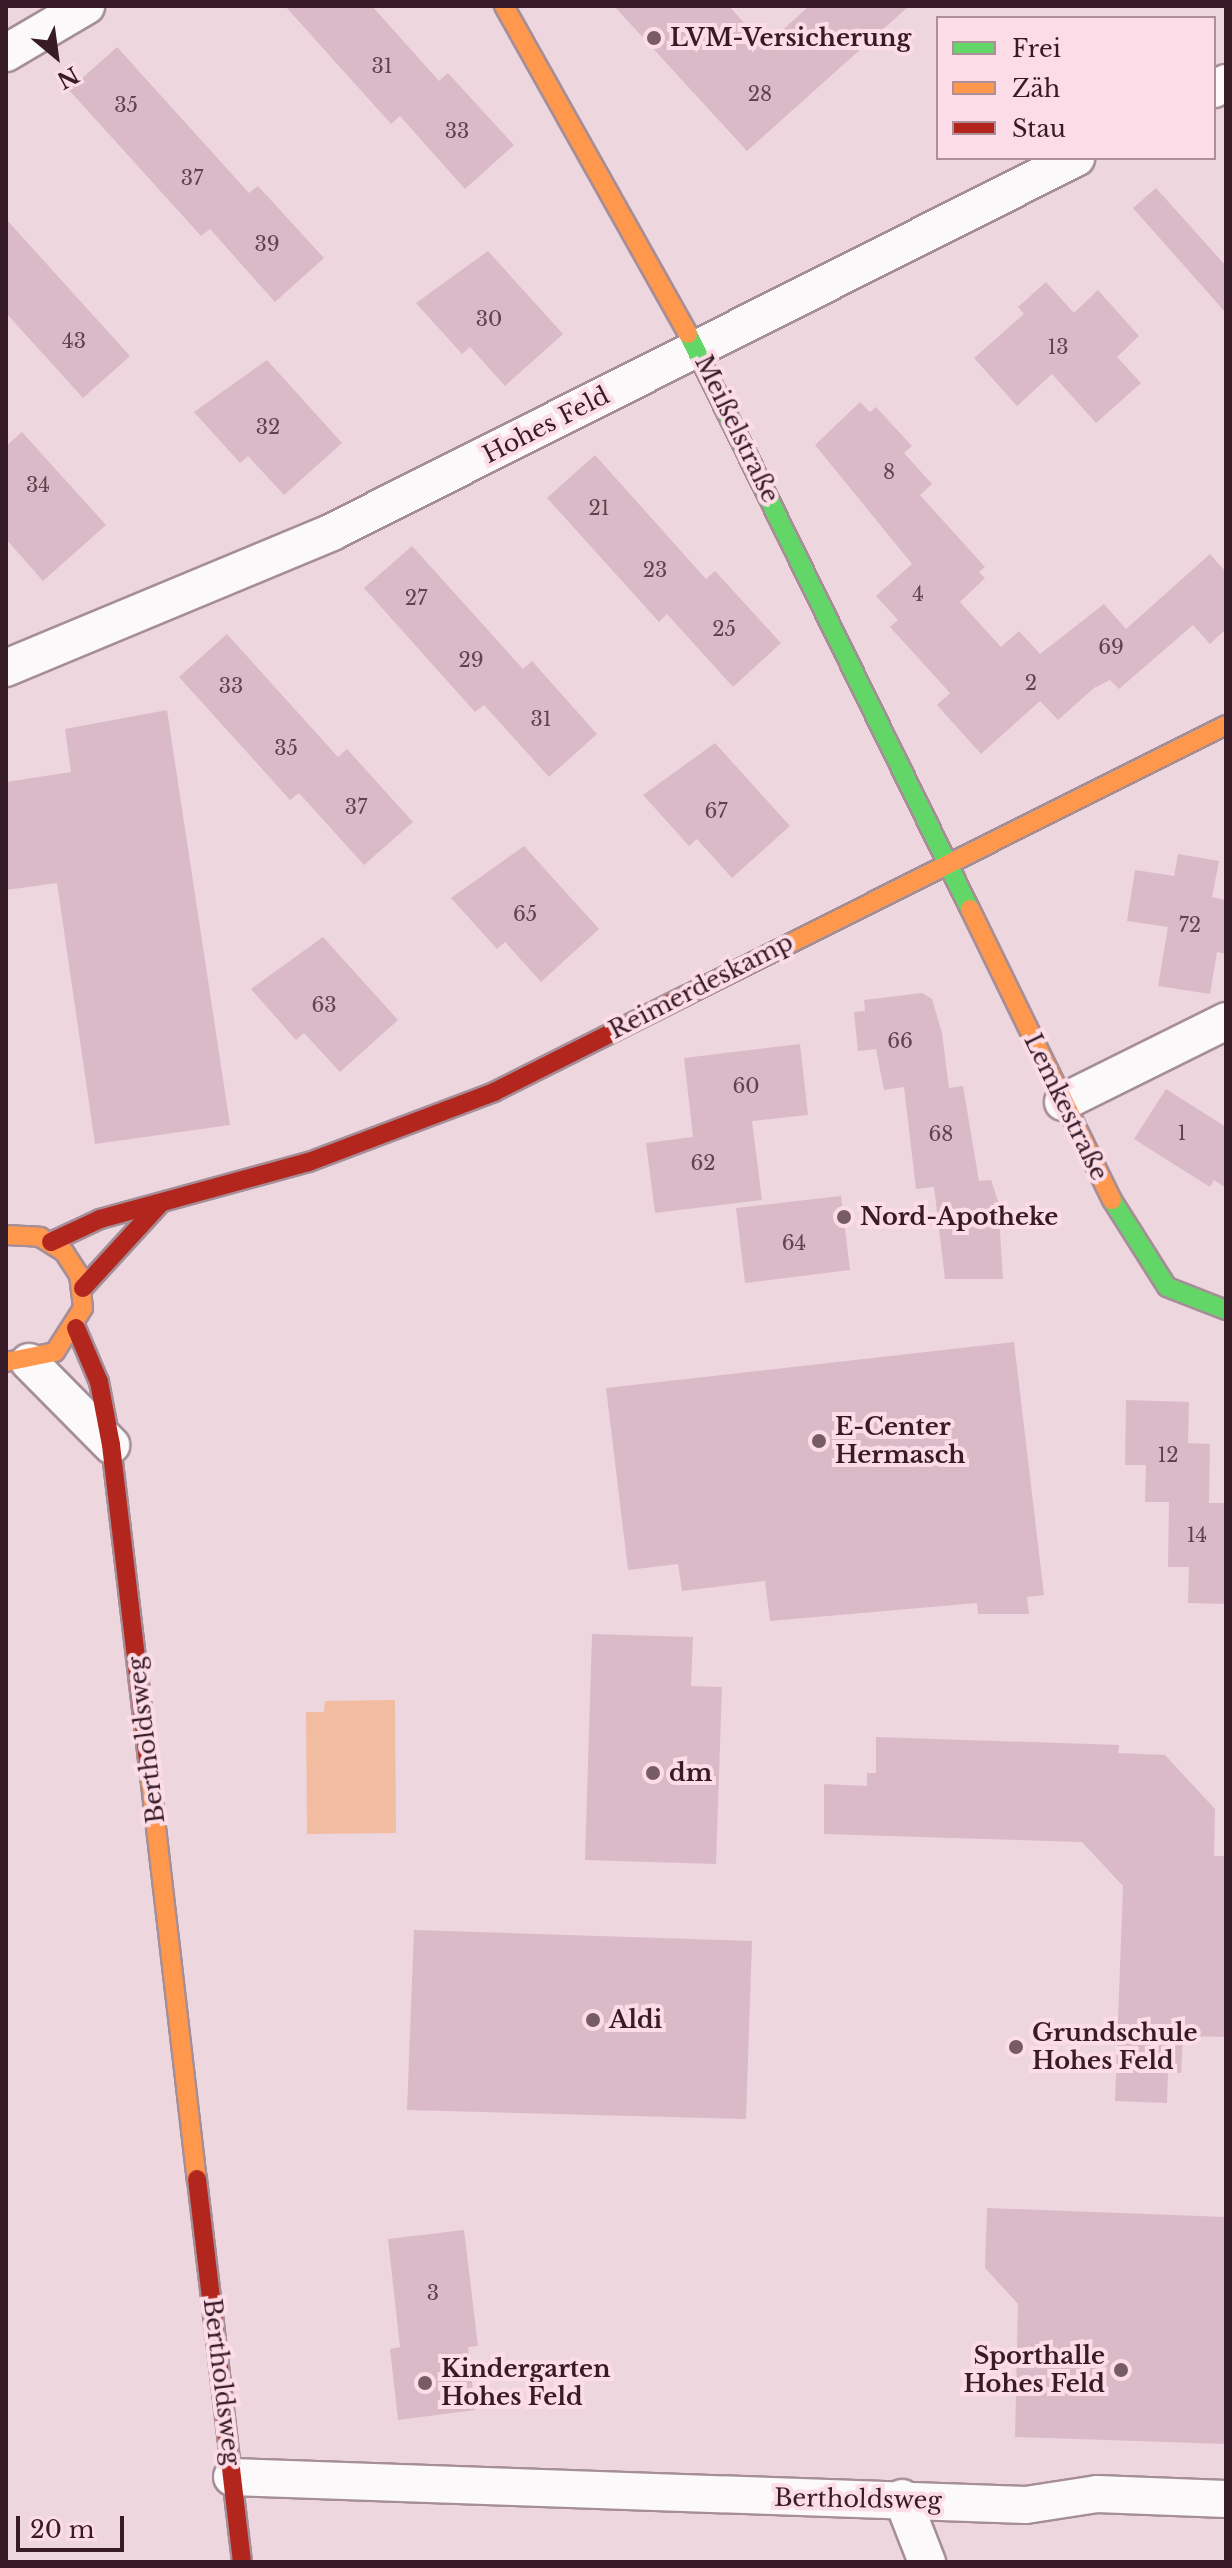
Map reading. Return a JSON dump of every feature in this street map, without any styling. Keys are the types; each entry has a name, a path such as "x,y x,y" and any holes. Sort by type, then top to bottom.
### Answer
{"street":[{"path":"6,53 86,6"},
{"name":"Meißelstraße","path":"504,6 697,349 948,863"},
{"name":"Hohes Feld","path":"6,668 332,532 1072,160"},
{"name":"Reimerdeskamp","path":"51,1242 159,1205 309,1162 494,1092 1226,725"},
{"name":"Lemkestraße","path":"948,863 1063,1102 1144,1261 1183,1296 1226,1310"},
{"path":"1063,1102 1226,1021"},
{"path":"83,1288 159,1205"},
{"path":"6,1235 51,1242 74,1264 83,1288 76,1328 55,1352 17,1362"},
{"name":"Bertholdsweg","path":"76,1328 99,1382 111,1445 232,2477 902,2498 1026,2505 1097,2494 1226,2499"},
{"path":"17,1362 111,1445"},
{"path":"232,2477 242,2562"},
{"path":"902,2498 927,2562"}],"shaded area":[{"path":"395,1700 396,1833 307,1834 306,1712 324,1712 325,1701"}],"building":[{"path":"285,6 372,6 439,81 448,73 514,145 465,189 400,116 391,124"},
{"path":"614,6 729,6 765,46 809,6 909,6 747,151"},
{"path":"117,47 249,193 258,186 324,258 275,302 210,229 201,236 69,90"},
{"path":"1156,188 1226,266 1226,313 1133,208"},
{"path":"6,219 130,356 83,398 6,313"},
{"path":"488,251 563,334 505,386 470,347 462,354 416,303"},
{"path":"1046,282 1074,313 1098,290 1139,336 1117,357 1141,383 1096,423 1052,374 1017,406 974,358 1024,314 1018,307"},
{"path":"267,360 342,443 284,495 248,456 240,463 194,412"},
{"path":"860,402 870,412 876,407 912,446 904,453 932,484 920,495 985,567 979,572 985,578 960,602 1001,647 1019,631 1040,654 1104,604 1126,629 1210,554 1226,572 1226,629 1210,644 1193,625 1119,689 1110,680 1094,688 1058,720 1040,701 981,754 937,705 950,693 890,627 898,620 876,596 912,564 815,445"},
{"path":"22,432 106,525 43,581 6,539 6,446"},
{"path":"595,455 706,579 715,571 781,643 733,687 667,614 659,622 547,498"},
{"path":"412,546 523,669 532,661 597,734 549,777 484,705 475,712 364,588"},
{"path":"227,634 338,757 347,749 413,822 364,865 299,793 290,800 179,677"},
{"path":"167,710 230,1125 95,1144 57,883 6,890 6,782 71,772 65,729"},
{"path":"715,743 790,826 732,878 697,839 689,846 643,795"},
{"path":"524,846 599,929 541,982 505,942 497,949 451,898"},
{"path":"1178,854 1219,861 1212,897 1226,900 1226,954 1217,952 1210,994 1158,986 1168,927 1127,921 1135,870 1174,876"},
{"path":"323,937 398,1020 340,1072 304,1033 296,1040 251,989"},
{"path":"922,993 932,999 942,1033 949,1088 963,1086 979,1181 991,1180 998,1201 1003,1279 945,1279 934,1187 916,1189 904,1087 884,1090 876,1049 858,1051 854,1012 865,1011 864,1000"},
{"path":"800,1044 808,1115 752,1121 762,1200 655,1213 646,1143 693,1137 684,1058"},
{"path":"1166,1089 1226,1127 1226,1188 1214,1180 1210,1187 1134,1139"},
{"path":"841,1196 850,1270 745,1283 736,1208"},
{"name":"E-Center Hermasch","path":"1014,1342 1044,1595 1027,1597 1029,1614 978,1614 977,1603 770,1621 765,1581 682,1591 678,1564 628,1570 606,1388"},
{"path":"1126,1400 1189,1402 1188,1443 1210,1444 1209,1503 1226,1503 1226,1604 1188,1603 1189,1567 1168,1567 1169,1502 1145,1502 1146,1465 1125,1465"},
{"name":"dm","path":"592,1634 693,1637 691,1686 722,1687 716,1864 585,1860"},
{"name":"Grundschule Hohes Feld","path":"876,1737 1119,1745 1118,1753 1165,1755 1215,1809 1214,1856 1226,1856 1226,2037 1183,2036 1181,2073 1168,2073 1167,2103 1115,2101 1123,1886 1082,1842 824,1834 824,1784 867,1786 867,1773 876,1773"},
{"name":"Aldi","path":"414,1930 752,1941 746,2119 407,2110"},
{"name":"Sporthalle Hohes Feld","path":"987,2208 1226,2217 1226,2444 1015,2437 1018,2304 985,2268"},
{"path":"464,2230 478,2346 468,2347 475,2410 398,2420 390,2349 400,2347 388,2239"}],"traffic: fast":[{"path":"688,334 970,909"},
{"path":"1112,1200 1167,1287 1226,1310"}],"traffic: slow":[{"path":"504,6 688,334"},
{"path":"687,995 1226,725"},
{"path":"970,909 1112,1200"},
{"path":"6,1235 40,1237 64,1252 79,1275 83,1308 55,1352 6,1362"},
{"path":"149,1767 197,2179"}],"traffic: jam":[{"path":"51,1242 100,1219 309,1162 494,1092 687,995"},
{"path":"83,1288 159,1205"},
{"path":"76,1328 99,1382 111,1445 149,1767"},
{"path":"197,2179 242,2562"}],"place":[{"name":"LVM-Versicherung","path":"654,38"},
{"name":"Nord-Apotheke","path":"844,1217"},
{"name":"E-Center Hermasch","path":"819,1441"},
{"name":"dm","path":"653,1773"},
{"name":"Aldi","path":"593,2020"},
{"name":"Grundschule Hohes Feld","path":"1016,2047"},
{"name":"Sporthalle Hohes Feld","path":"1121,2370"},
{"name":"Kindergarten Hohes Feld","path":"425,2383"}]}
